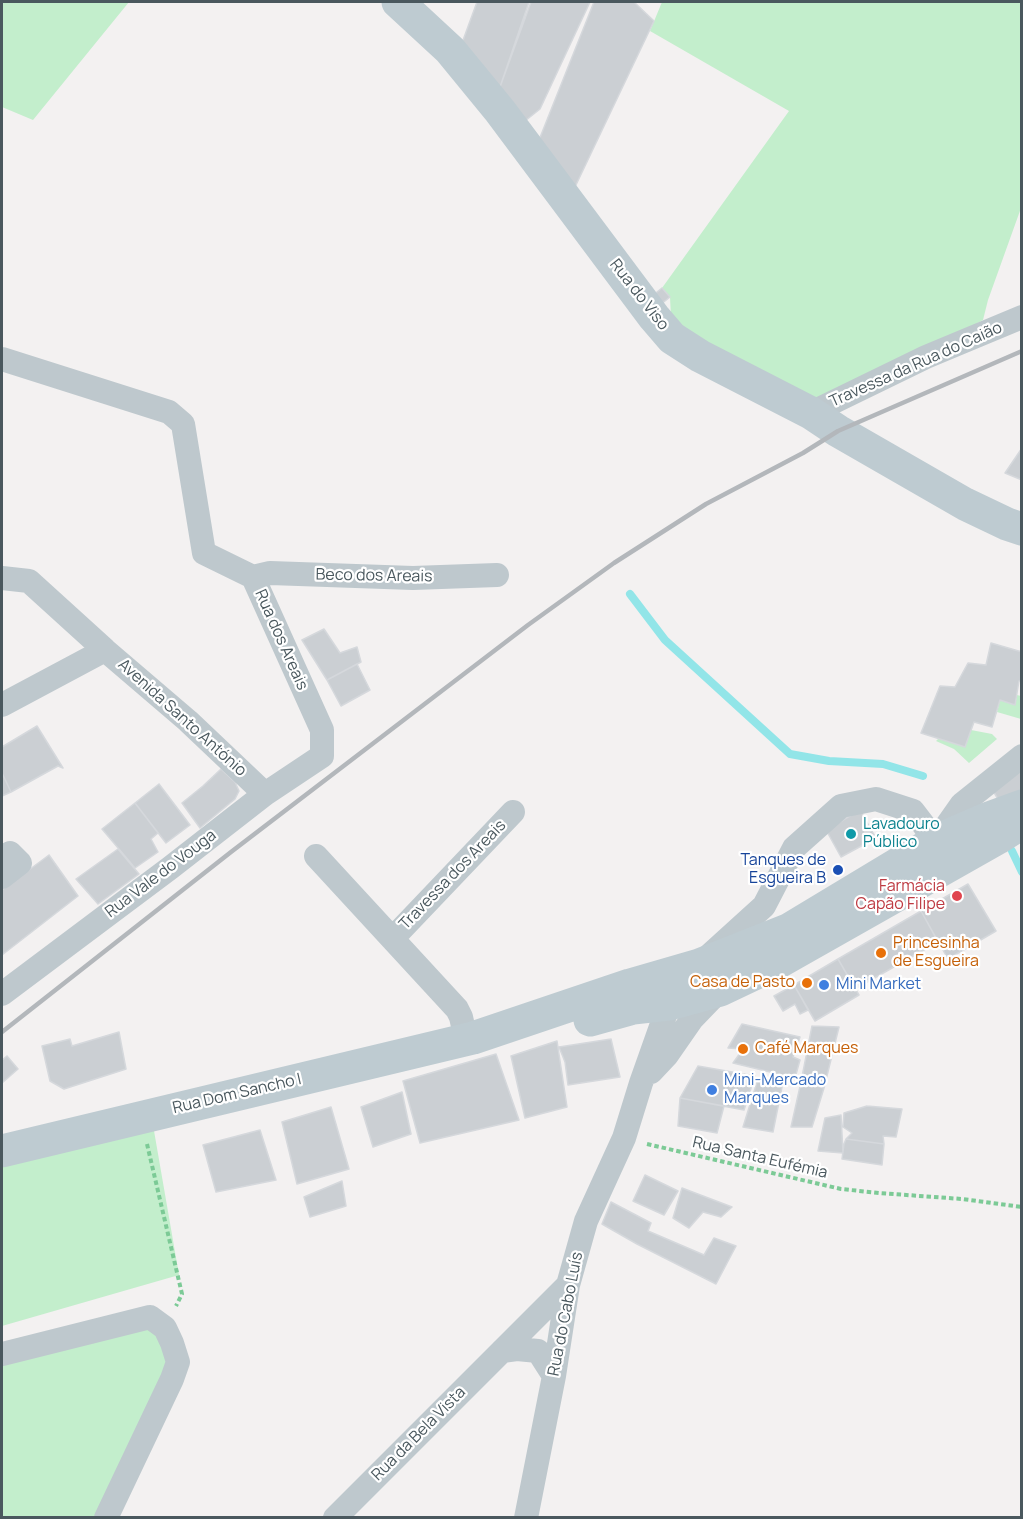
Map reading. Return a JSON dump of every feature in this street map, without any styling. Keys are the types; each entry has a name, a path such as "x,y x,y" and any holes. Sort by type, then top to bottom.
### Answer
{"main road":[{"name":"Rua do Viso","path":"398,2 450,50 500,111 672,338 700,356 811,413 965,504 1022,529"},
{"name":"Rua Dom Sancho I","path":"2,1151 469,1039 549,1030 632,997 699,965 790,928 936,841 1022,806"},
{"name":"Rua Dom Sancho I","path":"632,997 669,1004 720,990 779,962 1022,823"}],"street":[{"name":"Travessa da Rua do Caião","path":"811,413 926,357 1022,317"},
{"name":"Rua dos Areais","path":"2,359 169,412 183,424 204,553 253,577 322,730 322,756"},
{"name":"Beco dos Areais","path":"253,577 270,573 413,578 496,575"},
{"path":"2,578 29,581 105,650"},
{"name":"Avenida Santo António","path":"2,705 105,650 188,721 265,794"},
{"name":"Rua Vale do Vouga","path":"2,994 265,794 322,756"},
{"path":"699,965 764,906 794,848 841,806 876,799 913,811 936,841 962,804 1022,756"},
{"name":"Travessa dos Areais","path":"393,938 513,812"},
{"path":"2,877 20,864 10,853"},
{"path":"316,856 457,1009 469,1039"},
{"name":"Rua Dom Sancho I","path":"669,1004 710,972 790,928"},
{"name":"Rua do Cabo Luís","path":"526,1518 554,1376 568,1285 586,1221 624,1138 641,1083 662,1047 720,990"},
{"path":"632,997 662,1047"},
{"name":"Rua do Cabo Luís","path":"662,1047 669,1004"},
{"name":"Rua da Bela Vista","path":"335,1518 568,1285"},
{"path":"2,1354 150,1317 165,1328 178,1362 106,1518"},
{"path":"502,1351 518,1349 538,1351 554,1376"}],"path":[{"path":"141,1117 182,1294 165,1328"},
{"name":"Rua Santa Eufémia","path":"624,1138 841,1189 962,1199 1022,1207"}],"green space":[{"path":"2,2 129,2 33,120 2,107"},
{"path":"662,2 1021,2 1021,208 983,320 811,413 672,338 670,297 662,288 789,111 650,31"},
{"path":"1017,695 1021,696 1021,719 997,712 1000,700 1015,705"},
{"path":"971,730 992,734 997,739 969,763 954,749 936,741 939,738 965,747"},
{"path":"153,1125 179,1275 2,1326 2,1164"},
{"path":"149,1329 166,1344 171,1364 98,1517 2,1517 2,1362"}],"building":[{"path":"477,2 529,2 500,87 462,43"},
{"path":"531,2 590,2 540,109 525,121 500,87"},
{"path":"594,2 634,2 654,21 575,187 539,140"},
{"path":"662,288 670,297 660,305 652,296"},
{"path":"1022,448 1022,480 1005,473"},
{"path":"324,629 340,653 357,647 361,662 327,680 302,640"},
{"path":"991,643 1022,652 1022,681 1019,681 1015,705 1000,700 992,727 974,722 965,747 921,733 940,686 955,687 968,663 986,665"},
{"path":"357,664 370,690 341,706 327,680"},
{"path":"37,726 63,768 58,766 11,792 2,773 2,747"},
{"path":"1022,768 1022,790 999,801 992,789"},
{"path":"221,769 235,782 239,791 235,799 200,828 182,803"},
{"path":"2,773 11,792 2,796"},
{"path":"159,784 190,825 166,843 135,803"},
{"path":"135,803 158,833 151,839 158,852 135,868 102,829"},
{"name":"Lavadouro Público","path":"860,810 876,838 841,857 826,830"},
{"path":"118,849 139,874 98,904 76,879"},
{"path":"49,855 78,896 2,955 2,890"},
{"path":"968,884 996,931 948,959 921,911"},
{"path":"921,911 938,942 855,989 838,959"},
{"path":"838,959 859,995 815,1021 794,985"},
{"path":"794,985 808,1010 800,1014 795,1004 783,1011 774,996"},
{"path":"742,1024 800,1037 793,1057 800,1060 795,1078 733,1063 743,1049 728,1048"},
{"path":"812,1026 839,1027 824,1088 801,1082"},
{"path":"119,1032 126,1069 64,1089 50,1081 42,1046 70,1039 72,1046"},
{"path":"611,1039 620,1077 568,1085 565,1062 559,1047"},
{"path":"557,1041 567,1107 525,1118 511,1056"},
{"path":"496,1054 519,1120 420,1143 403,1081"},
{"path":"7,1056 18,1069 2,1083 2,1060"},
{"path":"698,1066 755,1076 744,1110 680,1098"},
{"path":"757,1082 782,1087 773,1132 743,1127"},
{"path":"801,1082 824,1088 812,1127 791,1127"},
{"path":"402,1092 411,1134 373,1147 361,1107"},
{"path":"680,1098 724,1106 717,1133 678,1126"},
{"path":"867,1106 902,1109 896,1137 883,1136 884,1144 846,1139 852,1133 843,1127 844,1113"},
{"path":"331,1107 349,1169 297,1184 282,1122"},
{"path":"841,1115 843,1153 818,1151 825,1118"},
{"path":"260,1130 276,1180 216,1192 203,1145"},
{"path":"846,1139 884,1144 882,1165 842,1159"},
{"path":"645,1175 678,1191 664,1215 633,1201"},
{"path":"342,1181 346,1206 310,1217 304,1197"},
{"path":"682,1188 732,1207 721,1217 703,1212 689,1228 673,1218"},
{"path":"611,1202 651,1223 648,1231 704,1255 714,1238 736,1246 716,1284 602,1224"}],"waterway":[{"path":"630,594 665,640 790,754 829,761 883,764 923,776"},
{"path":"1012,851 1022,872"}],"railway":[{"path":"2,1032 231,852 528,625 614,563 706,504 803,453 838,431 1022,351"}],"place":[{"name":"Lavadouro Público","path":"851,834"},
{"name":"Tanques de Esgueira B","path":"838,870"},
{"name":"Farmácia Capão Filipe","path":"957,896"},
{"name":"Princesinha de Esgueira","path":"881,953"},
{"name":"Casa de Pasto","path":"807,983"},
{"name":"Mini Market","path":"824,985"},
{"name":"Café Marques","path":"743,1049"},
{"name":"Mini-Mercado Marques","path":"712,1090"}]}
